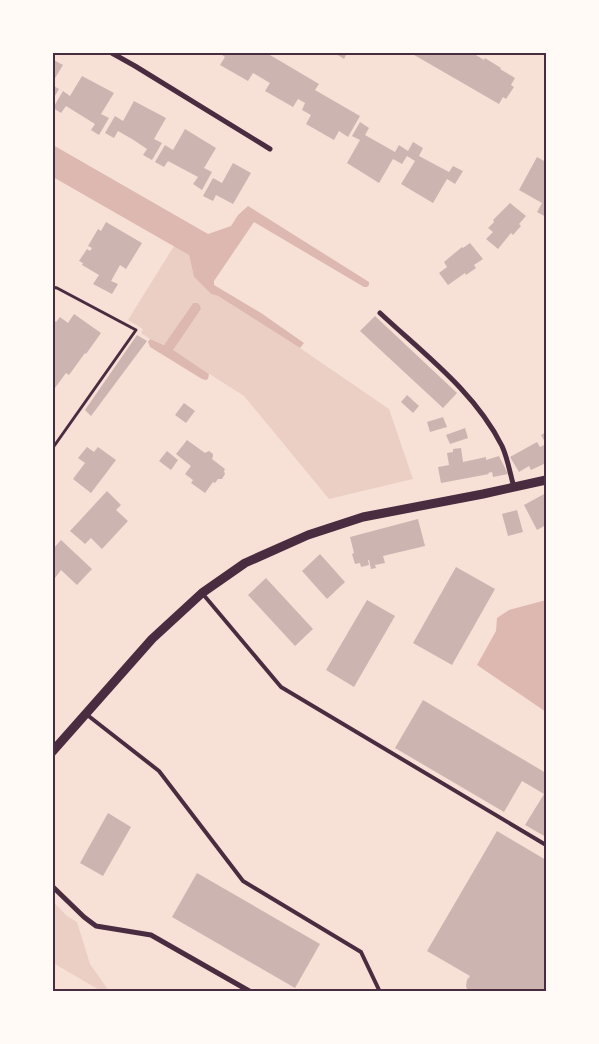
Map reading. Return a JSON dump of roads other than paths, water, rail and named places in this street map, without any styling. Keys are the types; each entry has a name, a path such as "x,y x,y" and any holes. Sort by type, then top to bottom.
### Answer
{"street":[{"path":"110,52 270,149"},
{"path":"380,313 460,386 488,421 503,448 514,487"},
{"path":"52,752 152,639 202,593 245,563 308,535 363,517 546,480"},
{"path":"52,886 96,926 151,935 250,992"}],"lane":[{"path":"202,593 281,686 546,845"},
{"path":"86,714 160,771 243,881 361,952 380,992"}]}
